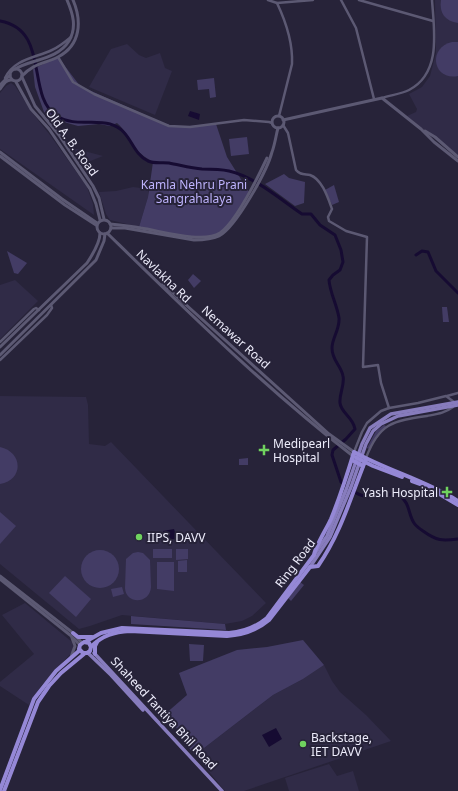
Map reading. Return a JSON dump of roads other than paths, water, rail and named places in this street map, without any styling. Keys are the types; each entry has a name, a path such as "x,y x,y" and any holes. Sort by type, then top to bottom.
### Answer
{"highway":[{"path":"354,454 388,471 427,484 458,501"},
{"path":"354,454 365,460"},
{"path":"314,555 314,550 323,536 354,454"},
{"path":"310,566 318,566 329,550 344,520 365,460"},
{"path":"402,476 437,492 458,505"},
{"name":"Ring Road","path":"82,643 109,630 122,628 229,633 240,632 267,618 314,555"},
{"name":"Ring Road","path":"4,791 38,702 53,682 101,638 119,632 130,631 240,636 262,626 268,620 310,566"},
{"path":"78,659 94,655 97,642 105,637 119,632"},
{"path":"71,634 78,637 94,637"},
{"path":"0,790 34,699 56,671 80,650 82,643 89,643 88,651 80,650"}],"main road":[{"path":"0,85 15,69 54,54 65,46 72,36 74,24 67,0"},
{"path":"0,89 8,80 16,82 20,81 22,76 32,67 58,57 67,51 72,45 78,31 78,17 73,0"},
{"name":"Old A. B. Road","path":"15,69 20,71 35,106 59,136 100,198 103,212 108,221 109,232"},
{"path":"10,75 12,80"},
{"name":"Old A. B. Road","path":"16,82 31,109 49,129 90,189 96,204 97,230 100,233"},
{"path":"283,120 382,98 458,161"},
{"path":"0,347 87,262 92,256 100,233 125,228 194,240 205,240 216,237 225,232 233,223 272,153 278,128 283,125 283,120 279,116 274,117 272,123 278,128"},
{"path":"421,129 434,137 458,157"},
{"path":"0,152 62,200 97,221"},
{"path":"0,156 65,205 89,220 94,225 98,233 97,244"},
{"path":"89,220 108,221 192,236 213,236 223,230 232,220 254,186"},
{"path":"0,355 96,260 109,232"},
{"name":"Navlakha Rd","path":"109,232 241,361 336,441 354,454"},
{"name":"Ring Road","path":"310,566 329,536 351,487 366,444 373,430 381,424 398,416 456,403"},
{"name":"Ring Road","path":"314,555 329,536"},
{"path":"0,578 82,643"},
{"path":"71,634 74,642 71,657"},
{"name":"Shaheed Tantiya Bhil Road","path":"88,651 94,655 220,791"}],"street":[{"path":"268,0 275,2 313,0"},
{"path":"341,0 356,28 374,99"},
{"path":"359,0 433,21"},
{"path":"382,98 410,90 423,80 431,64 433,52 432,0"},
{"path":"275,2 287,30 292,59 279,116"},
{"path":"5,79 10,70 27,59 53,50 72,36"},
{"path":"58,57 74,82 80,86 94,94 169,126 190,127 244,120 272,123"},
{"path":"283,125 288,134 297,172 304,175 310,175 318,181 323,188 332,209 328,217 329,221 346,231 367,237 363,367 378,365 381,382 389,408"},
{"path":"0,360 47,315 52,308 51,304"},
{"path":"0,342 34,309 36,308 39,310"},
{"path":"354,454 362,432 374,415 389,408 418,403 458,393"},
{"path":"365,460 376,437 390,424 414,418 441,414 456,403 446,396"}],"waterway":[{"path":"0,21 16,27 26,37 32,50 38,80 47,107 57,116 70,121 97,122 110,124 117,127 123,131 142,157 151,162 169,163 202,169 222,170 239,174 258,183 302,214 311,214 320,225 335,235 341,250 343,262 340,270 329,280 339,318 332,344 332,352 343,376 340,400 342,410 352,421 355,429 333,450 332,455 341,482 345,485"},
{"path":"416,255 422,251 428,252 436,271 458,293"},
{"path":"353,491 360,495 371,497 396,494 406,502 412,520 415,524 432,537 440,540 458,539"}],"place":[{"name":"Medipearl Hospital","path":"264,450"},
{"name":"Yash Hospital","path":"447,492"},
{"name":"IIPS, DAVV","path":"139,537"},
{"name":"Backstage, IET DAVV","path":"303,744"}],"park label":[{"name":"Kamla Nehru Prani Sangrahalaya","path":"194,191"}]}
